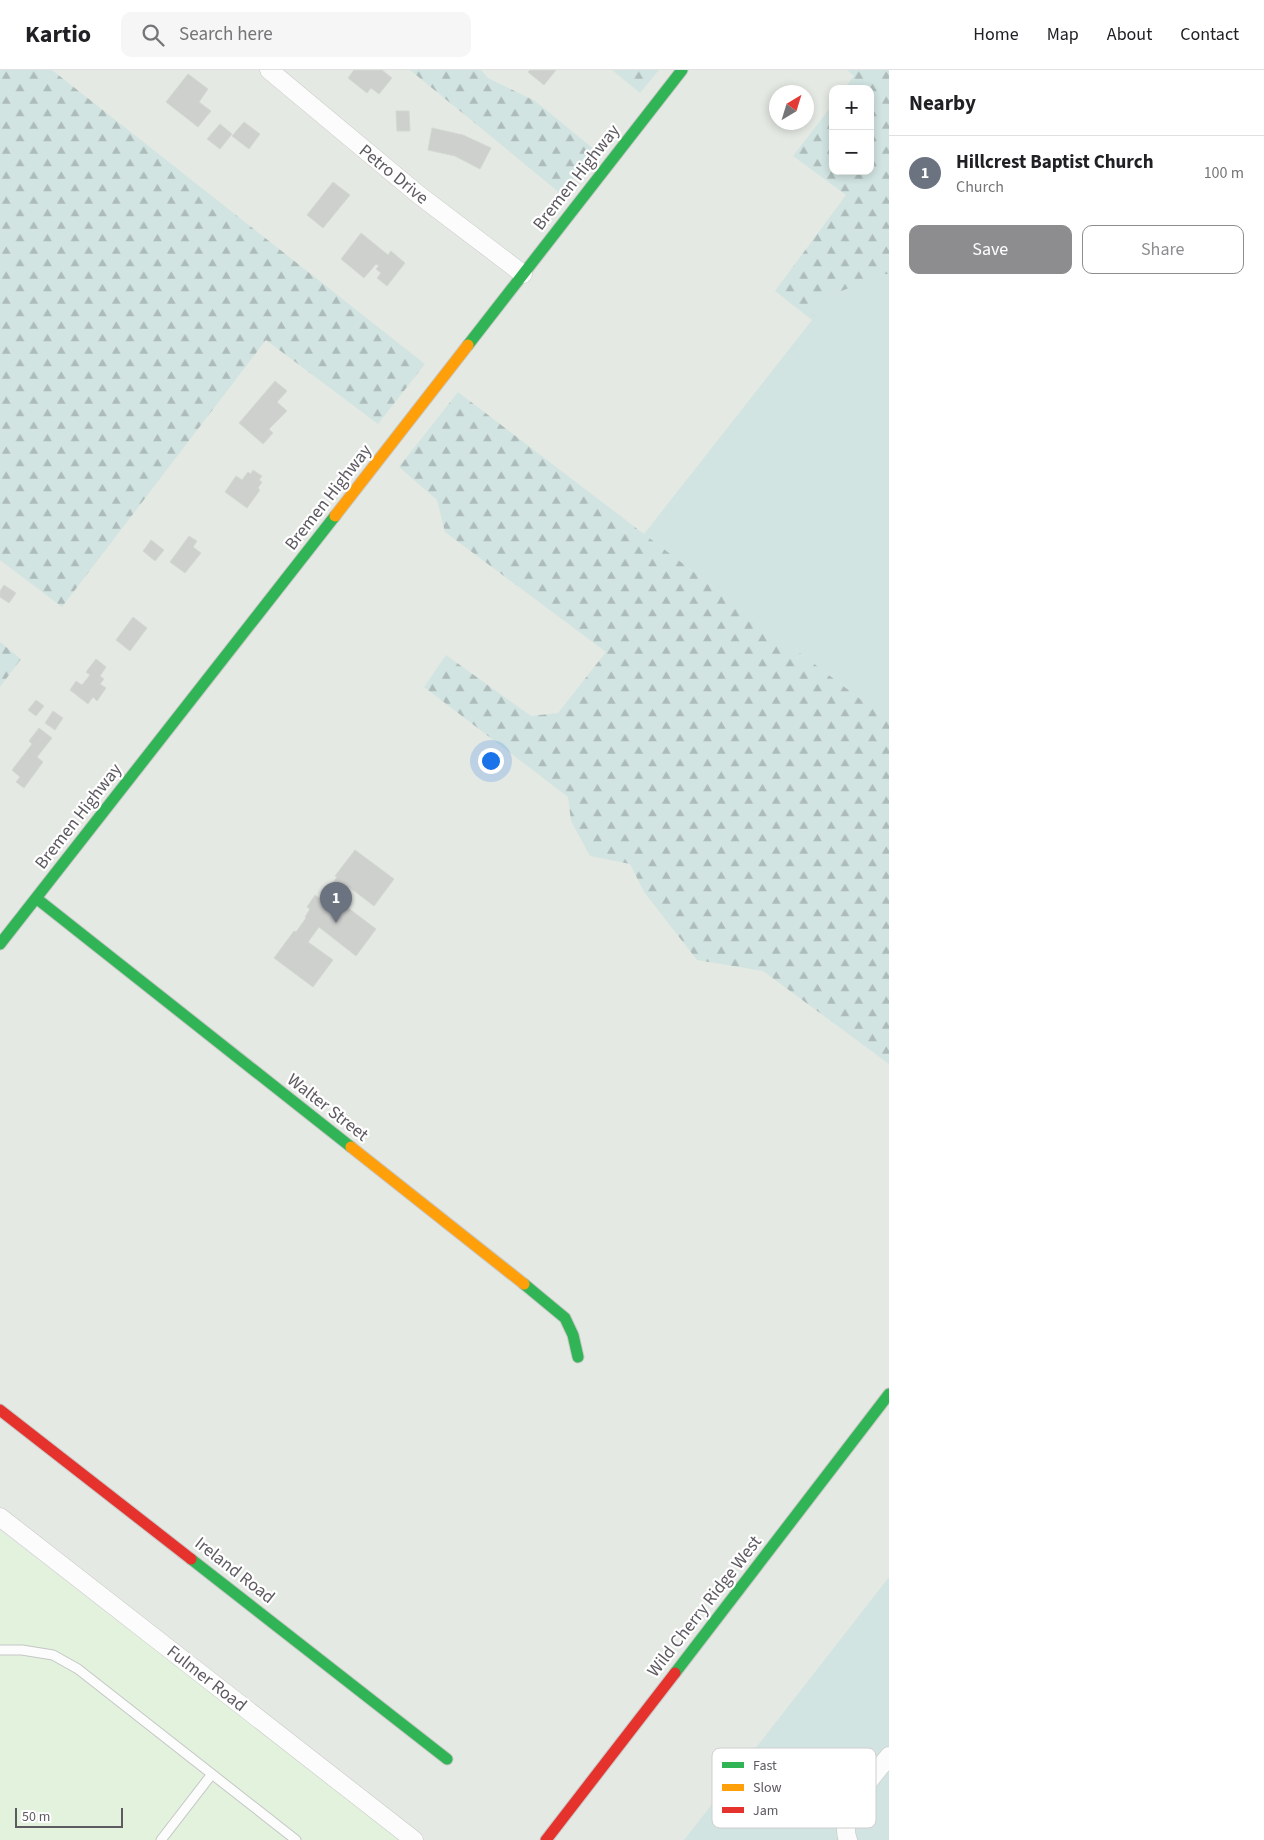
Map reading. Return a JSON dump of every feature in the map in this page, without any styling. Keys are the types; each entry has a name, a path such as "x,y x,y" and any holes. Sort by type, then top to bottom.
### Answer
{"street":[{"name":"Petro Drive","path":"269,70 419,195 523,274"},
{"name":"Bremen Highway","path":"0,944 682,70"},
{"name":"Walter Street","path":"36,898 553,1307 565,1318 572,1328 578,1356"},
{"name":"Wild Cherry Ridge West","path":"546,1840 889,1394"},
{"name":"Ireland Road","path":"0,1410 447,1759"},
{"name":"Fulmer Road","path":"0,1517 414,1840"},
{"path":"876,1773 889,1756"},
{"path":"846,1828 845,1833 848,1840"}],"lane":[{"path":"0,1650 22,1650 53,1655 78,1669 296,1840"},
{"path":"161,1840 212,1774"}],"shaded area":[{"path":"0,1531 2,1532 401,1840 0,1840"}],"green space":[{"path":"0,70 52,70 425,364 378,424 266,340 62,607 0,560"},
{"path":"410,70 481,70 488,78 535,101 595,150 561,194"},
{"path":"612,70 659,70 640,93"},
{"path":"847,70 889,70 889,274 884,274 819,300 812,320 775,291 846,195 793,156 829,109 829,175 874,175 874,85 847,85 854,76"},
{"path":"884,274 889,274 889,721 644,534 812,320 819,300"},
{"path":"458,392 889,721 889,1064 763,971 697,960 644,892 630,864 590,856 571,821 568,797 424,687 446,655 531,716 558,713 606,652 445,532 437,500 399,467"},
{"path":"0,642 21,659 0,687"},
{"path":"889,1577 889,1840 684,1840 712,1804 712,1828 876,1828 876,1748 756,1748"}],"building":[{"path":"354,70 382,70 392,78 379,94 371,88 367,93 348,78"},
{"path":"530,70 556,70 544,85 528,72"},
{"path":"188,74 208,89 199,102 211,111 198,127 166,102"},
{"path":"396,111 409,111 410,131 397,131"},
{"path":"244,122 260,134 249,149 232,136"},
{"path":"220,124 232,134 220,149 207,139"},
{"path":"432,128 463,135 491,148 480,169 455,156 428,150"},
{"path":"333,182 350,195 323,228 307,215"},
{"path":"361,233 388,255 391,251 405,263 387,286 377,278 381,273 376,269 379,266 376,264 364,278 341,259"},
{"path":"275,381 287,391 277,402 287,411 269,429 273,433 263,444 239,423"},
{"path":"253,470 262,476 259,480 262,482 258,488 260,490 247,508 225,492 236,476 242,480 248,472 251,474"},
{"path":"189,536 197,541 193,547 201,553 185,573 170,562"},
{"path":"151,540 164,550 155,561 143,551"},
{"path":"4,585 16,593 9,603 0,597 0,591"},
{"path":"133,617 147,628 130,651 116,640"},
{"path":"96,659 106,667 100,676 104,679 100,684 106,688 97,701 93,697 88,704 70,690 76,681 82,685 90,675 86,672"},
{"path":"36,700 44,706 36,716 28,710"},
{"path":"53,711 63,718 55,730 45,723"},
{"path":"39,728 52,738 37,757 43,762 24,788 16,782 20,777 12,770 32,744 29,741"},
{"path":"355,850 394,879 374,906 349,887 339,901 376,929 356,956 319,927 308,942 333,960 313,987 274,958 306,918 310,909 307,907 315,895 319,898 325,890 327,891 337,877 335,876"}],"traffic: fast":[{"path":"468,345 682,70"},
{"path":"0,944 335,516"},
{"path":"36,898 351,1147"},
{"path":"524,1284 565,1318 573,1335 578,1357"},
{"path":"675,1673 889,1394"},
{"path":"191,1559 447,1759"}],"traffic: slow":[{"path":"335,516 468,345"},
{"path":"351,1147 524,1284"}],"traffic: jam":[{"path":"0,1410 191,1559"},
{"path":"546,1840 675,1673"}],"place":[{"name":"Hillcrest Baptist Church","path":"336,923"}]}
